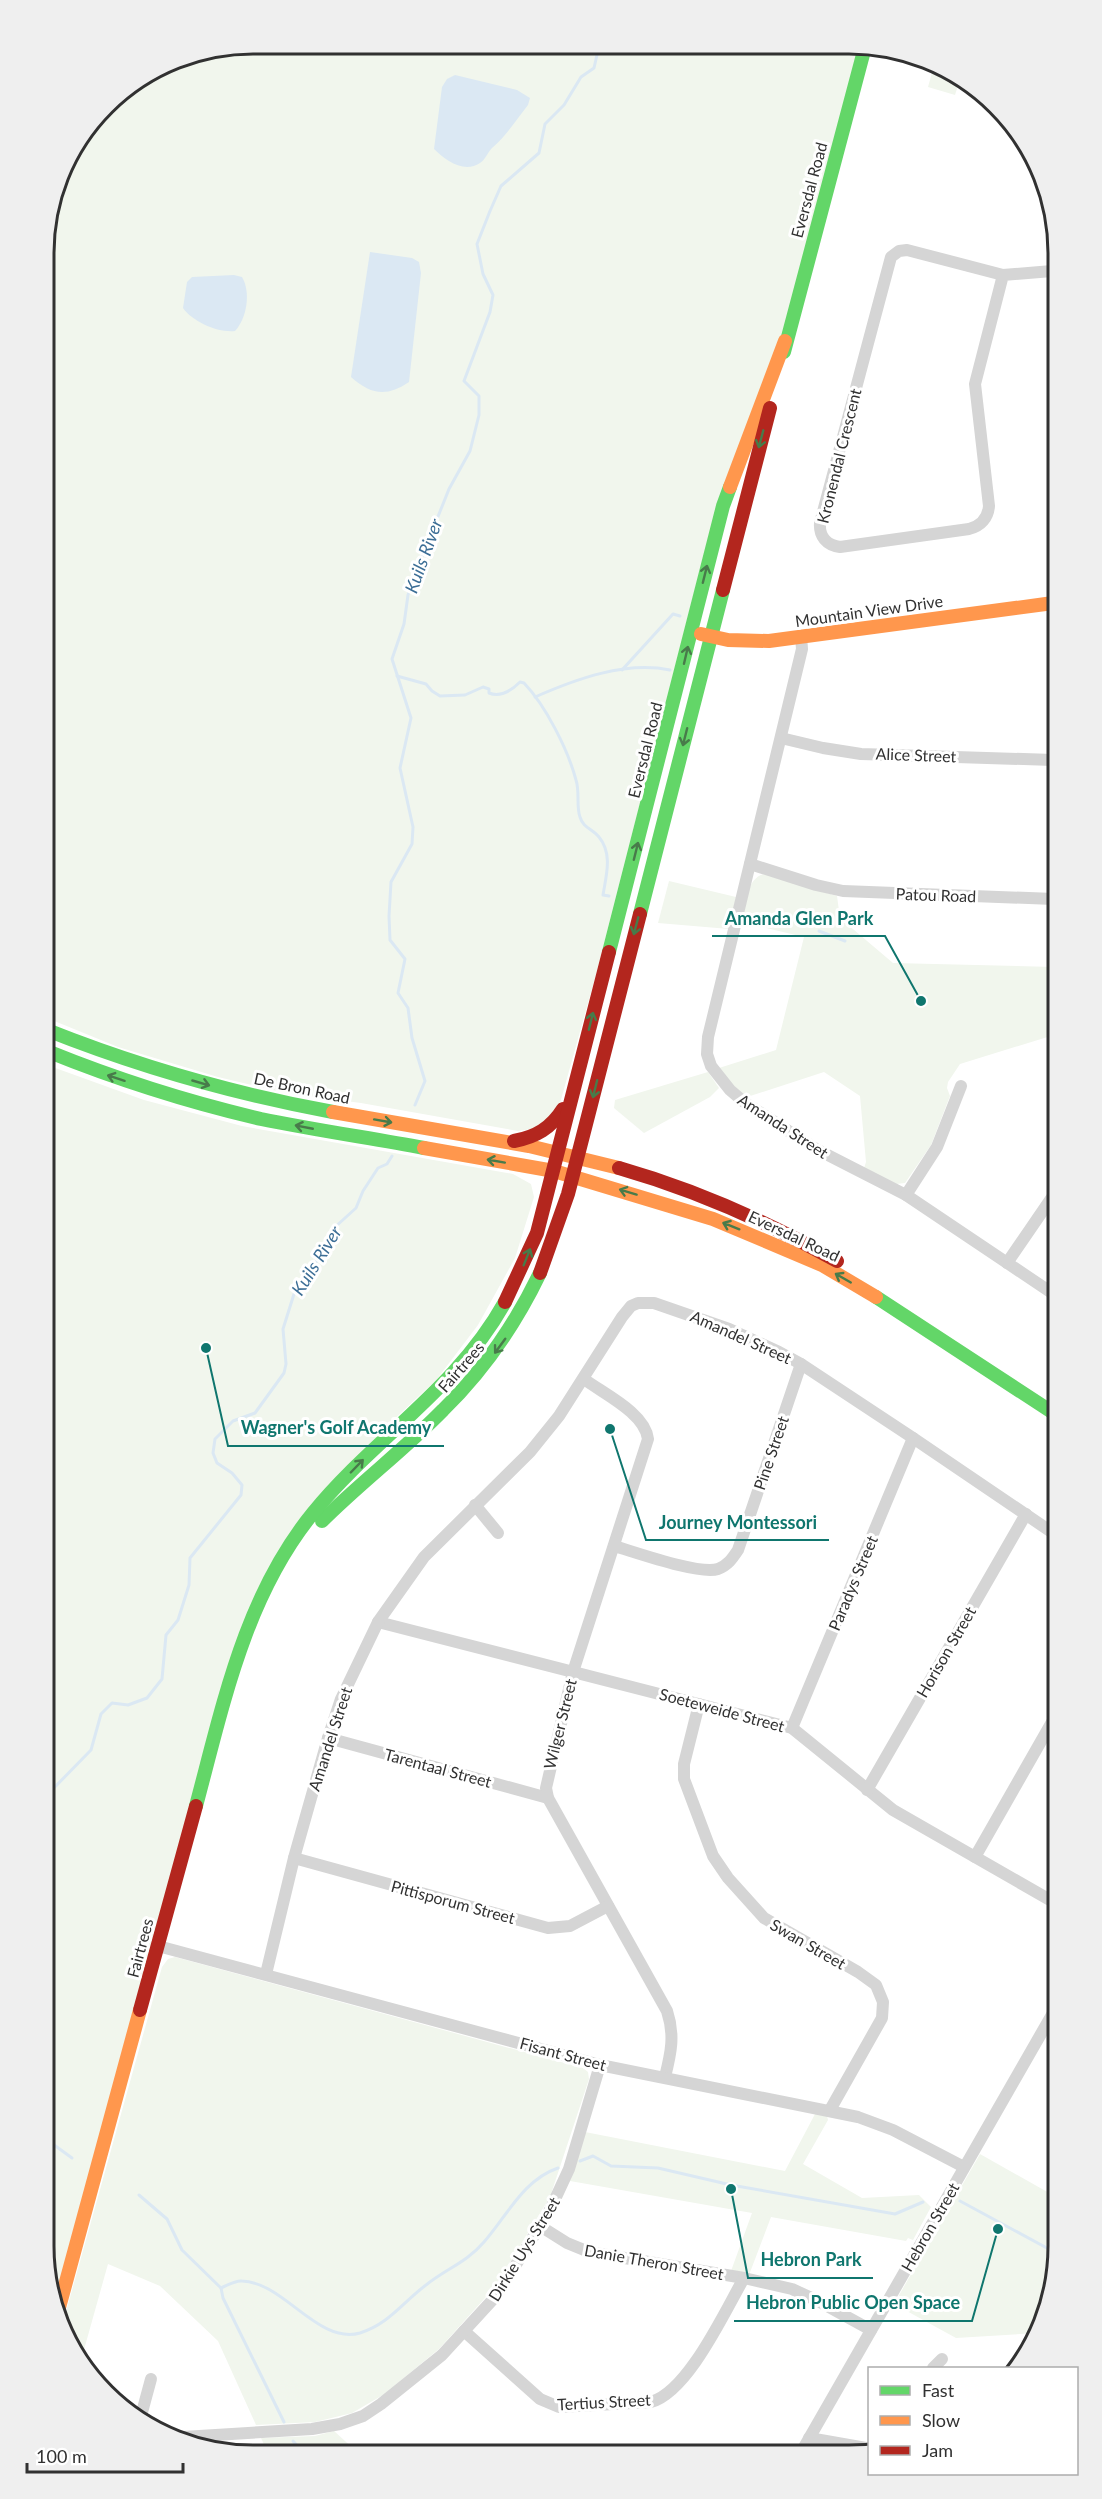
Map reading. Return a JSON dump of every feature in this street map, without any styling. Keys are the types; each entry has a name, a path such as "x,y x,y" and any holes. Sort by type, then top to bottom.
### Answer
{"main road":[{"name":"Eversdal Road","path":"864,54 785,341 732,478 558,1152 678,1187 791,1235 904,1303 994,1369 1000,1376"},
{"name":"Eversdal Road","path":"578,1157 782,364 785,341"},
{"name":"Mountain View Drive","path":"691,631 728,640 769,641 1048,604"},
{"name":"De Bron Road","path":"54,1033 115,1057 210,1086 326,1111 558,1152"},
{"path":"54,1054 101,1073 163,1093 263,1119 554,1172"},
{"path":"500,1142 530,1138 550,1128 572,1093"},
{"name":"Fairtrees","path":"61,2299 228,1687 242,1644 276,1565 317,1508 365,1458 449,1379 495,1319 524,1265 537,1233 558,1152"},
{"name":"Fairtrees","path":"265,1592 317,1525 460,1395 504,1341 540,1277 556,1237 578,1157"},
{"name":"Eversdal Road","path":"554,1172 713,1219 822,1265 908,1316 1048,1409"}],"street":[{"name":"Kronendal Crescent","path":"1003,275 975,384 988,506 985,519 978,526 969,529 840,546 827,542 822,536 820,523 891,257 898,251 908,249 1003,275 1048,271"},
{"name":"Amanda Street","path":"801,636 802,649 708,1037 707,1054 711,1066 730,1090 777,1125 816,1149 906,1195 1048,1290"},
{"name":"Alice Street","path":"781,738 823,748 861,753 1048,760"},
{"name":"Patou Road","path":"750,864 843,891 1048,896"},
{"path":"906,1195 937,1147 961,1086"},
{"path":"1007,1263 1048,1202"},
{"name":"Amandel Street","path":"266,1974 294,1858 328,1738 341,1699 378,1622 424,1557 530,1452 559,1416 631,1306 643,1302 686,1312 729,1329 801,1364 1048,1529"},
{"name":"Pine Street","path":"614,1546 698,1569 718,1568 730,1562 738,1551 801,1364"},
{"name":"Wilger Street","path":"548,1798 546,1781 573,1672 647,1446 647,1433 642,1421 584,1379"},
{"name":"Paradys Street","path":"792,1728 913,1438"},
{"path":"475,1504 498,1533"},
{"name":"Horison Street","path":"867,1790 1026,1514"},
{"name":"Soeteweide Street","path":"378,1622 792,1728 893,1810 1048,1899"},
{"name":"Swan Street","path":"699,1704 684,1764 684,1779 713,1856 728,1878 764,1918 858,1972 876,1985 882,1996 884,2007 879,2023 830,2110"},
{"path":"975,1857 1048,1729"},
{"name":"Tarentaal Street","path":"328,1738 548,1798"},
{"path":"548,1798 667,2011 672,2025 673,2045 665,2077"},
{"name":"Pittisporum Street","path":"294,1858 548,1928 570,1926 608,1906"},
{"name":"Fisant Street","path":"158,1946 600,2065 830,2110 876,2122 964,2167"},
{"name":"Hebron Street","path":"806,2443 1048,2022"},
{"name":"Dirkie Uys Street","path":"197,2436 312,2429 340,2424 363,2416 408,2384 442,2355 497,2295 559,2193 600,2065"},
{"name":"Danie Theron Street","path":"540,2226 567,2243 590,2252 744,2278 803,2294 871,2330"},
{"name":"Tertius Street","path":"464,2331 545,2403 555,2407 651,2402 662,2397 684,2378 744,2278"},
{"path":"142,2411 151,2379"},
{"path":"806,2443 830,2445"}],"shaded area":[{"path":"240,54 859,54 781,339 709,534 595,978 557,1114 539,1128 518,1131 361,1103 285,1093 218,1077 118,1047 54,1021 54,240 61,201 69,177 95,132 122,103 153,81 189,65"},
{"path":"932,73 958,87 955,95 928,87"},
{"path":"455,75 517,90 530,98 528,105 507,133 482,161 474,166 455,164 434,149 442,87 447,79"},
{"path":"370,252 412,258 419,262 421,273 409,382 386,392 365,387 351,377"},
{"path":"234,275 242,277 247,297 245,312 235,331 221,330 206,325 193,318 183,308 187,282 192,277"},
{"path":"764,874 837,896 840,918 893,963 1048,967 1048,1037 960,1064 948,1082 947,1088 950,1096 931,1145 905,1183 896,1184 864,1168 866,1162 860,1096 824,1072 747,1097 736,1089 719,1068 776,1050 804,937 741,922 750,887 758,877"},
{"path":"669,881 736,897 729,929 658,923"},
{"path":"54,1068 144,1100 242,1126 513,1174 531,1184 534,1197 515,1258 478,1325 437,1379 384,1429 248,1609 59,2286 54,2246"},
{"path":"708,1072 719,1088 710,1097 644,1133 614,1108 615,1100"},
{"path":"175,1957 583,2068 588,2072 589,2079 550,2197 494,2288 439,2349 383,2395 352,2413 315,2422 256,2425 218,2341 160,2286 108,2264 84,2350 69,2322 66,2312 162,1967 168,1959"},
{"path":"815,2114 827,2116 828,2120 803,2164 862,2198 919,2195 931,2207 913,2240 908,2238 906,2241 771,2217 749,2275 731,2271 752,2213 570,2181 585,2132 785,2171"},
{"path":"980,2154 1048,2192 1048,2259 1041,2298 1027,2334 956,2338 894,2304"},
{"path":"334,2431 349,2445 264,2445 261,2438 315,2436"}],"waterway":[{"name":"Kuils River","path":"415,1105 425,1081 412,1038 408,1008 398,993 405,959 390,940 391,882 412,844 413,827 400,768 411,718 392,659 404,624 408,595 417,569 449,489 470,451 479,415 479,396 464,381 490,312 493,295 483,274 477,244 501,186 539,153 545,124 564,105 581,77 594,68 597,54"},
{"path":"622,670 673,614 680,616"},
{"path":"535,697 601,673 636,668 670,670"},
{"path":"397,676 426,684 440,696 465,695 483,687 489,689 489,693 498,695 510,690 520,682 524,683 548,716 568,755 577,785 581,821 597,834 606,851 607,873 603,895 609,896"},
{"path":"819,931 845,941"},
{"name":"Kuils River","path":"54,1788 91,1750 101,1714 112,1703 128,1705 147,1698 162,1679 166,1635 178,1620 189,1585 190,1558 241,1495 242,1485 232,1473 217,1463 213,1453 215,1439 233,1421 255,1413 284,1373 286,1364 283,1329 294,1294 307,1272 323,1254 334,1228 356,1208 363,1191 378,1168 387,1164 392,1156"},
{"path":"54,2145 72,2158"},
{"path":"580,2161 593,2156 611,2166 658,2168 731,2185 895,2214 923,2202"},
{"path":"221,2288 240,2281 257,2284 272,2291 330,2330 345,2334 360,2333 388,2318 426,2285 471,2255 525,2190 535,2181 558,2168"},
{"path":"139,2195 167,2219 182,2250 221,2288 223,2298 284,2422"},
{"path":"960,2201 1048,2249"},
{"path":"293,2441 297,2445"}],"traffic: fast":[{"path":"784,352 863,54"},
{"path":"609,952 723,506 730,487"},
{"path":"640,914 723,590"},
{"path":"54,1033 117,1056 188,1078 260,1097 333,1112"},
{"path":"54,1054 152,1089 206,1105 281,1123 424,1148"},
{"path":"322,1521 458,1395 509,1329 540,1273"},
{"path":"876,1297 1048,1409"},
{"path":"196,1806 239,1653 253,1616 290,1545 313,1513 337,1486 463,1361 505,1302"}],"traffic: slow":[{"path":"730,487 785,341"},
{"path":"701,634 728,640 769,641 1048,604"},
{"path":"333,1112 529,1146 619,1168"},
{"path":"424,1148 554,1171 713,1219 822,1265 876,1297"},
{"path":"61,2299 140,2010"}],"traffic: jam":[{"path":"723,590 770,408"},
{"path":"540,1273 568,1194 640,914"},
{"path":"505,1302 537,1233 609,952"},
{"path":"514,1141 542,1131 563,1109"},
{"path":"619,1168 676,1186 731,1208 837,1261"},
{"path":"140,2010 196,1806"}],"place":[{"name":"Amanda Glen Park","path":"921,1001"},
{"name":"Wagner's Golf Academy","path":"206,1348"},
{"name":"Journey Montessori","path":"610,1429"},
{"name":"Hebron Park","path":"731,2189"},
{"name":"Hebron Public Open Space","path":"998,2229"}]}
